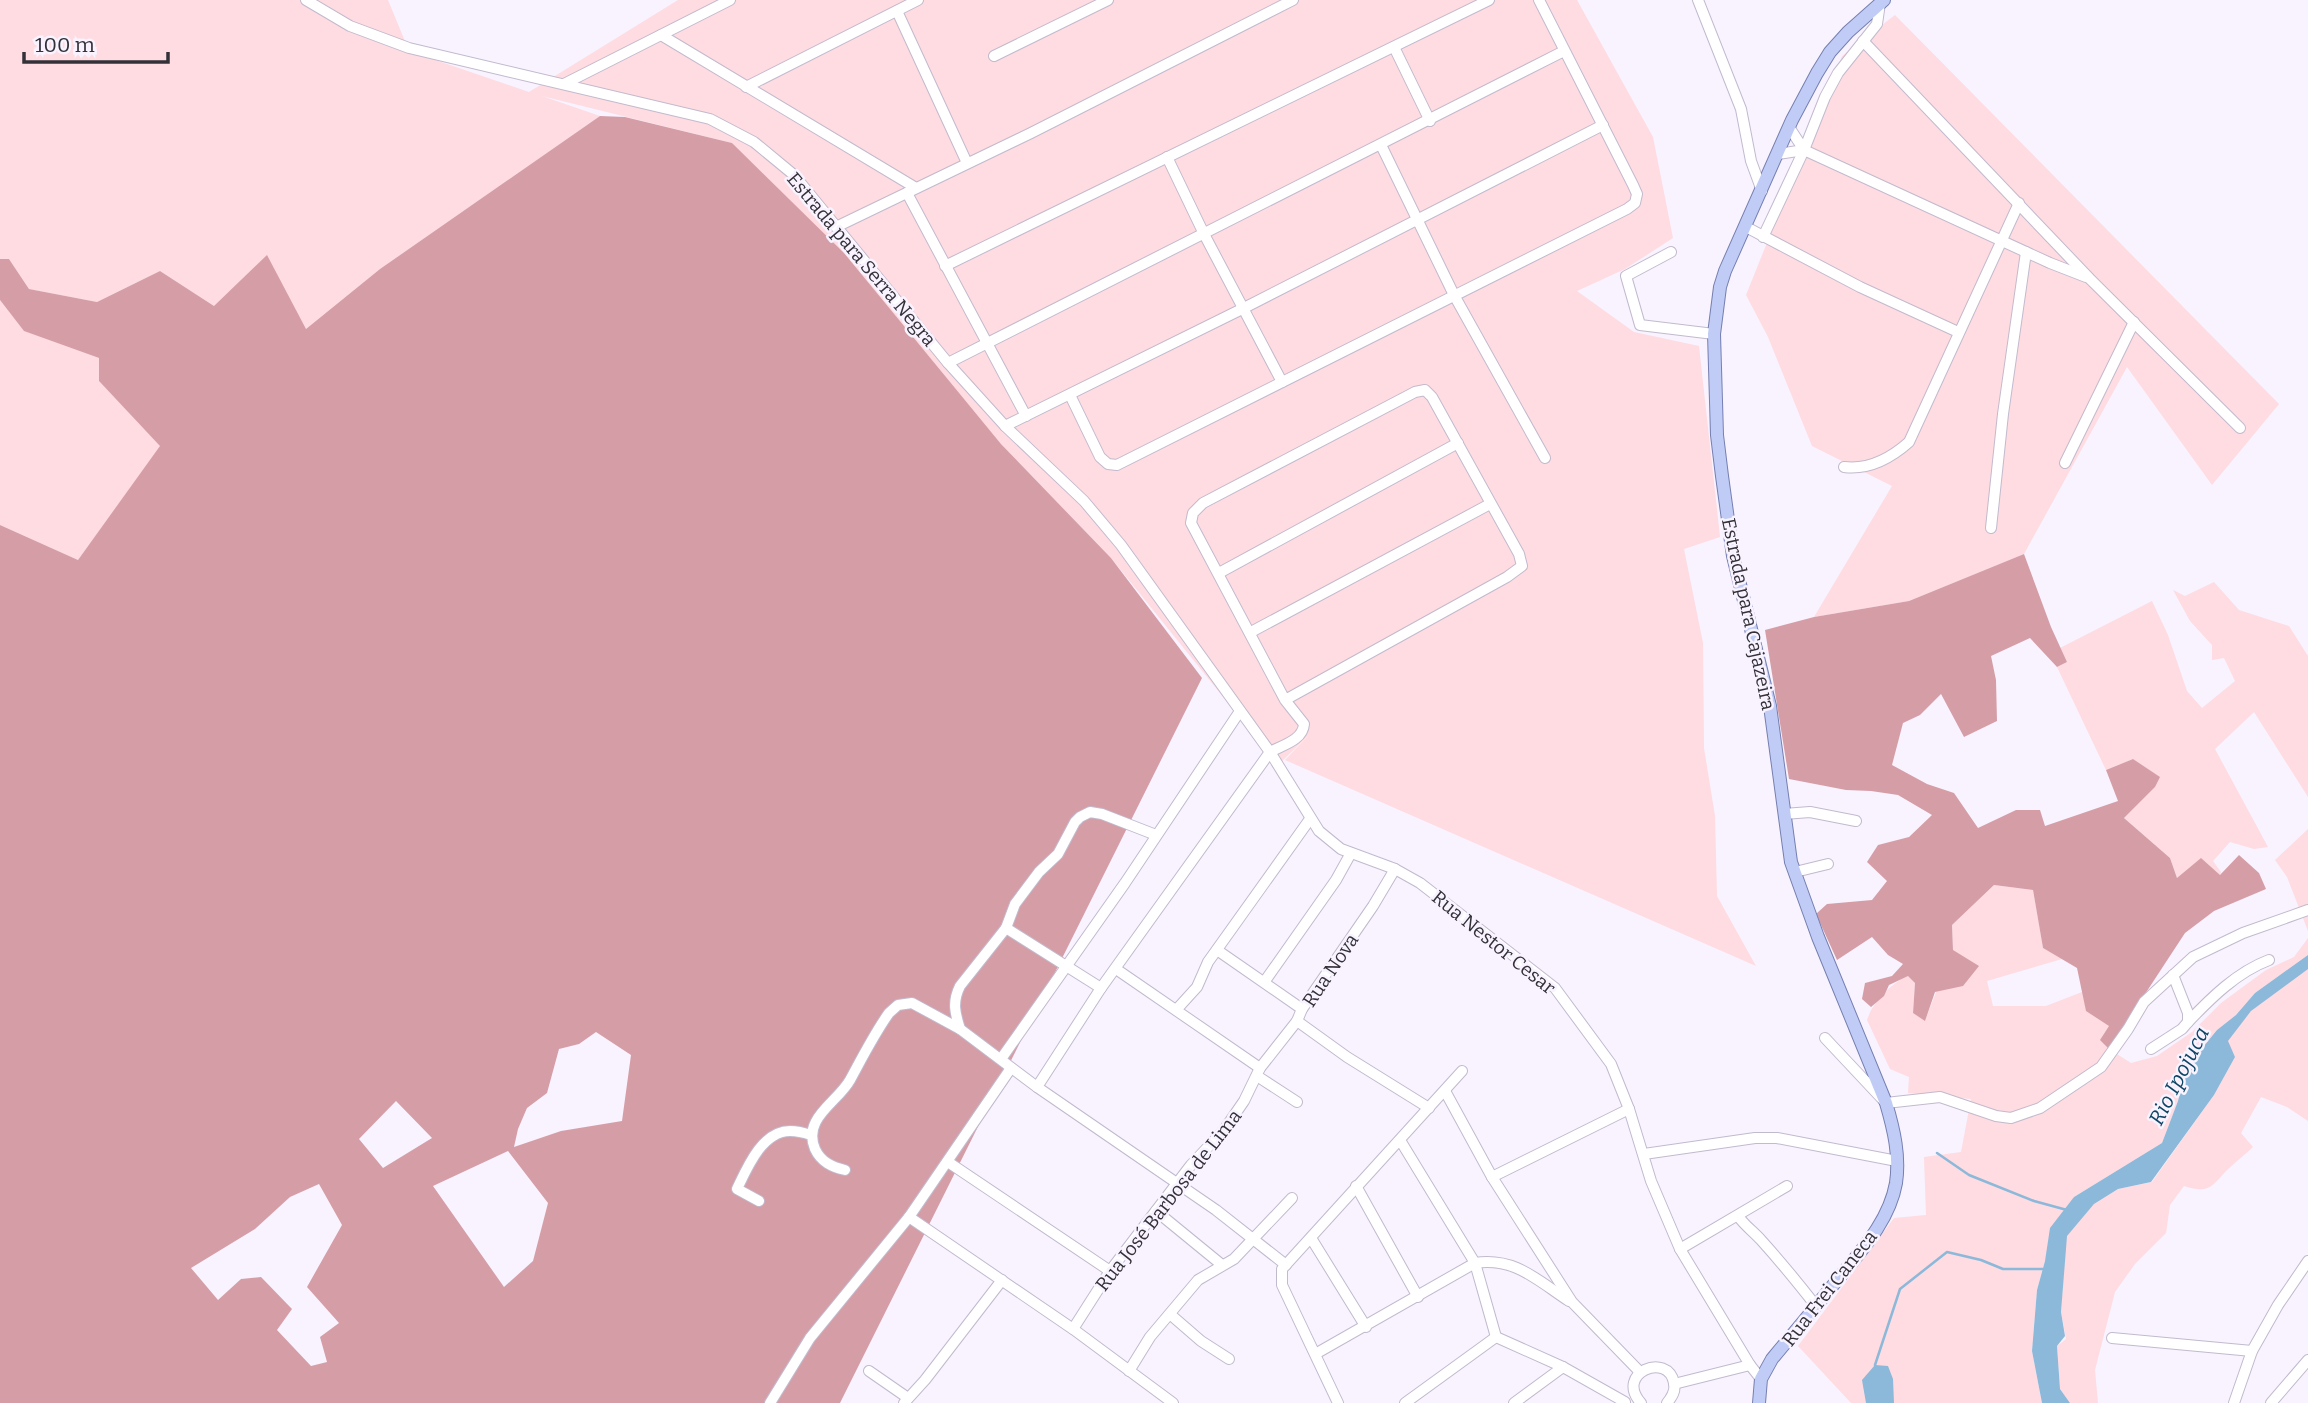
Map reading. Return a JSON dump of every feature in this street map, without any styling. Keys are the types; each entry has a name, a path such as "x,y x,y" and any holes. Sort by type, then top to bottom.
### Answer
{"main road":[{"name":"Estrada para Cajazeira","path":"1882,2 1830,52 1789,127 1720,287 1714,334 1717,435 1726,513 1741,591 1770,706 1784,814 1795,872 1818,937 1868,1054 1895,1135"},
{"name":"Rua Frei Caneca","path":"1759,1403 1761,1379 1773,1359 1880,1223 1896,1183 1895,1135"}],"street":[{"name":"Estrada para Serra Negra","path":"306,0 350,26 409,48 710,119 754,142 794,175 948,363 1005,426 1084,501 1121,545 1240,711"},
{"path":"564,84 730,0"},
{"path":"746,88 918,0"},
{"path":"994,56 1108,0"},
{"path":"836,227 1031,133 1293,0"},
{"path":"945,266 1489,0"},
{"path":"1070,395 1100,457 1112,466 1635,203 1637,194 1539,0"},
{"path":"1698,0 1741,109 1751,161 1762,191"},
{"path":"1763,237 1804,150 1825,97 1838,73 1877,24 1882,2"},
{"path":"897,11 967,163"},
{"path":"661,35 911,191 945,266 1026,416"},
{"path":"1863,41 2090,279 2240,428"},
{"path":"1394,47 1430,121"},
{"path":"948,363 1564,51"},
{"path":"1005,426 1603,125"},
{"path":"1789,127 1804,150 2090,279"},
{"path":"1381,145 1454,295 1545,458"},
{"path":"1777,154 1804,150"},
{"path":"1167,157 1242,309 1282,382"},
{"path":"1844,467 1856,468 1886,459 1909,442 2018,203"},
{"path":"1746,227 1860,287 1958,332"},
{"path":"1671,252 1626,275 1640,325 1714,334"},
{"path":"1991,528 2003,414 2026,252"},
{"path":"2065,463 2134,322"},
{"path":"1037,1087 1101,988 1270,752 1299,737 1304,729 1304,724 1285,700 1191,523 1193,513 1203,503 1421,390 1429,392 1519,554 1522,566 1285,700"},
{"path":"1219,572 1458,443"},
{"path":"1251,632 1490,504"},
{"path":"1001,1059 1068,966 1240,711"},
{"name":"Rua Nestor Cesar","path":"1240,711 1270,752 1310,819 1328,840 1420,883 1555,988 1611,1064 1629,1109 1651,1181 1680,1249 1761,1379"},
{"path":"1784,814 1810,812 1856,821"},
{"path":"960,1029 954,1009 956,994 1006,928 1015,905 1040,872 1058,854 1075,822 1085,813 1102,814 1156,835"},
{"path":"1177,1009 1197,987 1208,962 1310,819"},
{"path":"1265,981 1329,890 1351,853"},
{"path":"1795,872 1828,864"},
{"name":"Rua Nova","path":"1259,1072 1297,1021 1302,1009 1373,906 1395,869"},
{"path":"1825,1038 1886,1104 1940,1097 1996,1116 2011,1118 2025,1115 2101,1067 2144,1002 2193,957 2221,942 2308,910"},
{"path":"1006,928 1101,988"},
{"path":"1217,950 1302,1009"},
{"path":"2151,1049 2182,1028 2212,997 2254,966 2269,960"},
{"path":"1116,969 1177,1009 1297,1102"},
{"path":"2172,975 2188,1013 2188,1022"},
{"path":"845,1170 822,1160 815,1149 811,1135 815,1121 845,1086 885,1019 904,1003 912,1003 960,1029 1037,1087 1178,1184 1286,1265"},
{"path":"1297,1021 1347,1057 1429,1108"},
{"path":"770,1403 822,1321 909,1217 1011,1068"},
{"path":"1338,1403 1317,1353 1282,1285 1281,1275 1286,1265 1356,1186 1462,1071"},
{"name":"Rua José Barbosa de Lima","path":"1073,1329 1110,1271 1191,1165 1224,1130 1244,1101 1259,1072"},
{"path":"1445,1091 1492,1177 1572,1302 1640,1372"},
{"path":"1492,1177 1629,1109"},
{"path":"759,1201 737,1189 766,1140 789,1131 811,1135"},
{"path":"1644,1154 1755,1138 1777,1138 1897,1161"},
{"path":"1400,1140 1475,1263 1496,1337"},
{"path":"948,1163 1110,1271"},
{"path":"1356,1186 1418,1297"},
{"path":"1680,1249 1787,1186"},
{"path":"1129,1371 1142,1348 1204,1275 1234,1259 1292,1198"},
{"path":"1156,1211 1222,1265"},
{"path":"1738,1216 1746,1228 1754,1232 1787,1269 1816,1306"},
{"path":"909,1217 1073,1329 1172,1403"},
{"path":"1311,1238 1366,1327"},
{"path":"1201,1248 1205,1262 1204,1275"},
{"path":"2234,1403 2252,1351 2278,1305 2308,1261"},
{"path":"1317,1353 1475,1263 1503,1262 1522,1270 1572,1302"},
{"path":"869,1371 906,1401 1002,1280"},
{"path":"1171,1315 1201,1341 1229,1359"},
{"path":"1496,1337 1631,1401 1634,1383 1640,1372 1658,1367 1669,1373 1674,1384 1672,1397 1667,1403"},
{"path":"1405,1403 1496,1337"},
{"path":"2112,1338 2252,1351"},
{"path":"2278,1401 2308,1360"},
{"path":"1674,1384 1750,1365"},
{"path":"1514,1403 1563,1367"}],"shaded area":[{"path":"0,0 388,0 409,51 529,92 678,0 1577,0 1653,137 1673,238 1625,269 1577,291 1634,332 1699,346 1720,537 1684,549 1703,643 1704,748 1715,816 1717,896 1756,966 1285,760 1311,733 1278,765 1111,558 1001,444 732,143 542,96 600,116 380,269 306,329 214,306 160,271 97,302 29,289 9,259 0,259"},
{"path":"1895,15 2279,404 2212,485 2127,367 2024,554 1909,601 1814,617 1892,486 1812,446 1768,337 1746,295 1842,56"},
{"path":"600,116 625,117 732,143 844,253 1001,444 1111,558 1202,678 840,1403 0,1403 0,525 78,560 160,446 99,381 99,358 24,331 0,300 0,259 9,259 29,289 97,302 160,271 214,306 267,255 306,329 380,269","holes":["596,1032 631,1055 622,1121 561,1131 514,1147 527,1108 547,1093 559,1049 579,1044","396,1101 432,1138 383,1168 359,1139","508,1151 548,1203 533,1261 504,1287 433,1186","319,1184 342,1225 307,1287 339,1323 320,1337 327,1362 311,1366 277,1330 292,1309 261,1277 241,1279 218,1300 191,1268 255,1229 290,1197"]},
{"path":"0,300 25,331 99,358 99,381 161,446 78,560 0,525"},
{"path":"2024,554 2067,662 2057,667 2030,638 1991,656 1996,680 1997,721 1964,737 1941,694 1920,715 1903,723 1892,765 1927,784 1954,793 1978,828 2016,810 2040,810 2045,826 2118,801 2106,770 2133,759 2160,777 2155,787 2124,818 2170,858 2177,878 2201,858 2220,875 2239,855 2259,873 2266,889 2214,911 2185,933 2109,1049 2100,1040 2109,1026 2086,1011 2077,968 2043,948 2033,890 1994,885 1952,925 1953,950 1979,966 1963,986 1935,992 1925,1021 1913,1013 1915,983 1908,976 1889,985 1884,996 1871,1007 1862,999 1865,983 1892,976 1903,964 1888,955 1872,937 1837,960 1816,914 1827,904 1872,900 1887,881 1867,862 1878,845 1909,837 1932,815 1898,795 1846,790 1789,779 1765,630 1814,617 1909,601"},
{"path":"2214,582 2239,610 2289,626 2308,656 2308,797 2254,712 2215,749 2268,847 2254,849 2230,842 2213,861 2221,872 2220,876 2177,878 2170,858 2124,818 2155,787 2133,759 2106,770 2057,667 2067,662 2060,648 2152,601 2168,635 2187,691 2202,708 2235,681 2224,658 2212,660 2212,645 2190,621 2173,590 2185,596"},
{"path":"2308,829 2308,931 2287,877 2275,860"},
{"path":"1994,885 2033,890 2043,948 2062,959 1987,981 1993,1006 2046,1006 2082,992 2109,1026 2109,1049 2131,1063 2157,1056 2192,1032 2221,1003 2266,970 2294,957 2308,938 2308,955 2255,993 2236,1015 2217,1030 2186,1068 2178,1101 2162,1143 2074,1197 2045,1261 2037,1290 2032,1351 2042,1403 1851,1403 1798,1346 1894,1218 1926,1215 1924,1157 1961,1152 1971,1099 1908,1093 1909,1077 1890,1069 1867,1020 1873,1006 1883,994 1908,975 1915,983 1913,1013 1925,1020 1953,950 1952,925"},
{"path":"2308,968 2308,1121 2287,1107 2261,1097 2241,1133 2253,1147 2213,1185 2204,1189 2184,1186 2170,1205 2166,1233 2135,1264 2115,1292 2095,1370 2098,1403 2070,1403 2060,1389 2057,1346 2066,1339 2061,1312 2066,1236 2094,1204 2118,1189 2152,1182 2214,1095 2235,1057 2227,1041 2251,1011"}],"water":[{"path":"2308,955 2308,969 2251,1011 2228,1041 2235,1057 2214,1095 2151,1182 2118,1189 2094,1204 2067,1236 2061,1312 2065,1336 2057,1346 2060,1389 2070,1403 2042,1403 2032,1351 2037,1290 2050,1228 2074,1197 2162,1143 2178,1101 2186,1068 2217,1030 2236,1015 2255,993"},
{"path":"1875,1365 1888,1366 1893,1379 1894,1403 1866,1403 1862,1380"}],"waterway":[{"path":"1937,1153 1969,1175 2034,1201 2067,1210"},
{"path":"1875,1365 1900,1289 1947,1252 1981,1260 2003,1269 2046,1269"}],"water label":[{"name":"Rio Ipojuca","path":"2179,1076"}]}
